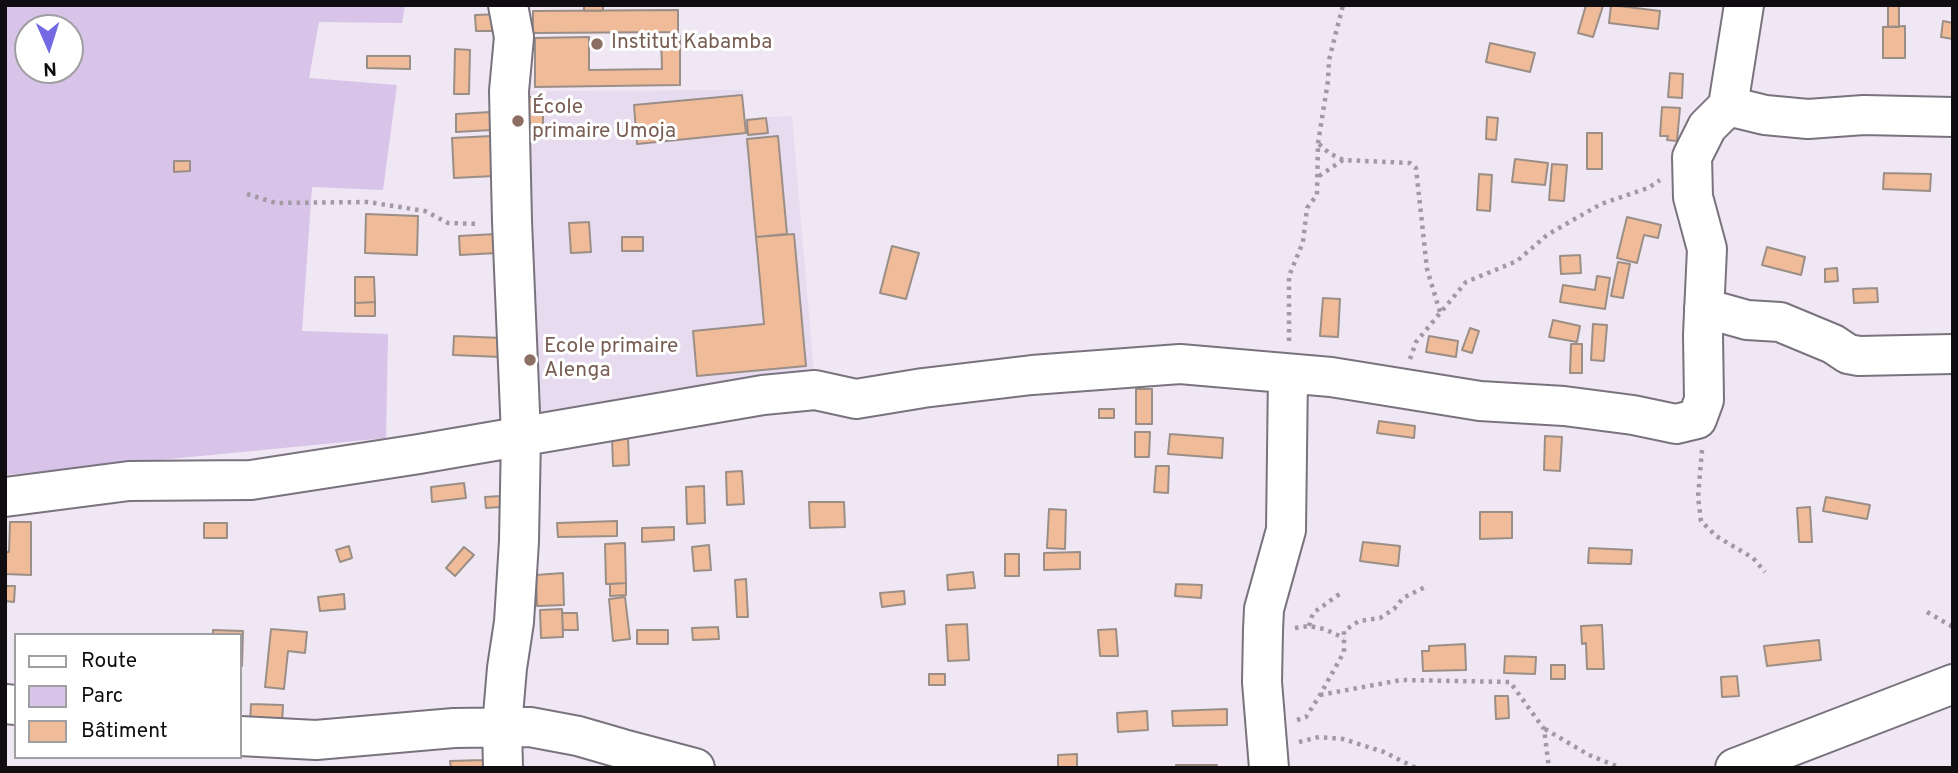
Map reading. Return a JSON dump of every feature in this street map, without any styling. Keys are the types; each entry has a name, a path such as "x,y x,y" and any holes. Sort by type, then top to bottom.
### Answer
{"street":[{"path":"503,768 502,727 514,622 519,541 521,436 509,91 514,37 508,5"},
{"path":"5,497 130,481 251,480 763,395 815,390 856,399 1032,375 1180,365 1331,377 1480,401 1564,406 1676,424 1697,419 1704,400 1706,249 1693,197 1692,157 1707,127 1728,106 1744,5"},
{"path":"1728,106 1765,116 1808,119 1864,115 1953,117"},
{"path":"1704,307 1747,320 1780,322 1833,344 1848,354 1953,354"},
{"path":"1276,746 1262,682 1263,630 1264,609 1286,530 1288,374"},
{"path":"1735,768 1953,684"},
{"path":"242,736 316,740 454,728 530,727 551,729 695,768"}],"path":[{"path":"1288,374 1290,276 1303,242 1307,208 1317,195 1318,143 1329,60 1343,5"},
{"path":"1318,143 1343,160 1410,163 1416,167 1427,269 1440,313"},
{"path":"1399,388 1416,342 1466,282 1517,261 1547,235 1601,204 1648,188 1692,157"},
{"path":"1318,176 1343,160"},
{"path":"247,194 276,203 369,202 425,211 448,223 470,225 512,221"},
{"path":"1697,419 1702,428 1703,458 1698,497 1701,521 1716,536 1753,558 1765,572"},
{"path":"1276,746 1306,717 1321,695 1343,652 1344,631 1359,621 1380,618 1394,609 1403,598 1425,587"},
{"path":"1309,626 1313,613 1341,593"},
{"path":"1927,612 1953,626"},
{"path":"1263,630 1309,626 1344,638"},
{"path":"1321,695 1401,680 1510,682 1544,729 1589,755 1621,768"},
{"path":"1544,729 1549,768"},
{"path":"1276,746 1319,737 1343,739 1384,752 1416,768"}],"shaded area":[{"path":"743,90 745,118 792,116 814,373 541,414 526,91"}],"green space":[{"path":"5,5 405,5 402,23 319,22 309,78 397,85 383,190 312,187 302,331 388,334 386,438 5,475"}],"building":[{"path":"584,5 603,5 603,11 584,11"},
{"path":"1586,5 1603,6 1593,37 1578,33"},
{"path":"1611,5 1660,11 1658,29 1609,23"},
{"path":"1888,5 1899,5 1899,27 1888,27"},
{"path":"678,10 678,32 533,33 533,11"},
{"path":"502,14 502,31 476,31 475,15"},
{"path":"1943,21 1953,23 1953,39 1941,37"},
{"path":"1905,26 1905,58 1883,58 1883,27"},
{"path":"661,36 680,36 680,85 535,87 535,38 589,37 589,70 662,69"},
{"path":"1490,43 1535,53 1530,72 1486,62"},
{"path":"455,49 470,50 469,94 454,94"},
{"path":"367,56 410,56 410,69 367,68"},
{"path":"1670,73 1683,74 1682,98 1668,97"},
{"path":"742,95 746,133 637,144 634,105"},
{"path":"529,97 543,97 543,127 529,127"},
{"path":"1662,107 1680,108 1677,141 1667,140 1668,136 1660,136"},
{"path":"491,112 492,130 456,132 456,114"},
{"path":"1487,117 1498,118 1496,140 1486,139"},
{"path":"766,118 768,133 748,135 747,120"},
{"path":"1587,133 1602,133 1602,169 1587,169"},
{"path":"492,136 494,176 454,178 452,138"},
{"path":"778,136 787,234 756,237 747,139"},
{"path":"1515,159 1548,163 1545,185 1512,182"},
{"path":"174,161 190,161 190,171 174,172"},
{"path":"1552,164 1567,165 1564,201 1549,200"},
{"path":"1884,173 1931,174 1930,191 1883,189"},
{"path":"1479,174 1492,175 1490,211 1477,210"},
{"path":"366,214 418,216 417,255 365,253"},
{"path":"1627,217 1661,225 1658,238 1644,235 1637,263 1617,258"},
{"path":"589,222 591,252 571,253 569,223"},
{"path":"496,234 497,253 460,255 459,236"},
{"path":"794,234 806,366 697,376 693,331 764,324 756,237"},
{"path":"622,237 643,237 643,251 622,251"},
{"path":"892,246 919,253 906,299 880,293"},
{"path":"1767,247 1805,257 1801,275 1762,265"},
{"path":"1580,255 1581,273 1561,274 1560,256"},
{"path":"1618,262 1630,264 1623,298 1611,296"},
{"path":"1837,268 1838,281 1825,282 1825,269"},
{"path":"1597,276 1610,278 1605,309 1560,302 1563,285 1595,290"},
{"path":"355,277 374,277 375,302 355,303"},
{"path":"1877,288 1878,302 1854,303 1853,289"},
{"path":"1323,298 1340,299 1338,337 1320,336"},
{"path":"375,302 375,316 355,316 355,303"},
{"path":"1553,320 1580,326 1577,342 1549,337"},
{"path":"1593,324 1607,325 1604,361 1591,360"},
{"path":"1470,328 1479,331 1472,353 1462,350"},
{"path":"454,336 502,338 500,357 453,355"},
{"path":"1429,336 1458,341 1456,357 1426,352"},
{"path":"1571,344 1582,344 1582,373 1570,373"},
{"path":"1136,389 1152,389 1152,424 1136,424"},
{"path":"1099,409 1114,409 1114,418 1099,418"},
{"path":"1379,421 1415,426 1414,438 1377,433"},
{"path":"1135,432 1150,432 1149,457 1135,457"},
{"path":"1170,434 1223,438 1222,458 1168,454"},
{"path":"628,436 629,465 613,466 612,437"},
{"path":"1545,436 1562,437 1560,471 1544,470"},
{"path":"1156,466 1169,466 1168,493 1154,492"},
{"path":"742,471 744,504 727,505 726,472"},
{"path":"464,483 466,498 432,502 431,487"},
{"path":"704,486 705,523 687,524 686,487"},
{"path":"500,496 501,507 486,508 485,497"},
{"path":"1826,497 1870,505 1867,519 1823,511"},
{"path":"809,502 844,502 845,527 810,528"},
{"path":"1810,507 1812,542 1799,542 1797,508"},
{"path":"1049,509 1066,510 1065,549 1047,548"},
{"path":"1480,512 1512,512 1512,538 1480,539"},
{"path":"617,521 617,536 558,537 557,523"},
{"path":"10,522 31,522 31,575 5,574 5,552 9,552"},
{"path":"204,523 227,523 227,538 204,538"},
{"path":"674,527 674,540 642,542 642,528"},
{"path":"1363,542 1400,546 1398,566 1360,561"},
{"path":"625,543 626,583 606,584 605,544"},
{"path":"709,545 711,570 694,571 692,547"},
{"path":"349,546 352,558 340,562 336,550"},
{"path":"464,547 474,555 455,576 446,568"},
{"path":"1589,548 1632,550 1631,564 1588,563"},
{"path":"1080,552 1080,569 1044,570 1044,553"},
{"path":"1005,554 1019,554 1019,576 1005,576"},
{"path":"973,572 975,588 948,590 947,575"},
{"path":"563,573 564,605 537,606 536,575"},
{"path":"746,579 748,617 737,617 735,580"},
{"path":"626,583 626,595 610,596 610,584"},
{"path":"1176,584 1202,585 1201,598 1175,596"},
{"path":"5,586 15,586 14,602 5,601"},
{"path":"904,591 905,604 882,607 880,593"},
{"path":"344,594 345,609 320,611 318,597"},
{"path":"625,597 630,639 613,641 609,599"},
{"path":"562,609 563,637 541,638 540,610"},
{"path":"562,613 577,613 578,630 563,630"},
{"path":"967,624 969,660 948,661 946,625"},
{"path":"1602,625 1604,669 1587,669 1586,643 1582,644 1581,626"},
{"path":"718,627 719,639 693,640 692,628"},
{"path":"271,629 307,632 305,653 288,651 284,689 265,687"},
{"path":"1116,629 1118,656 1100,656 1098,630"},
{"path":"213,630 243,631 242,666 242,633 213,633"},
{"path":"637,630 668,630 668,644 637,644"},
{"path":"1819,640 1821,660 1767,666 1764,646"},
{"path":"1465,644 1466,670 1423,671 1422,651 1429,651 1429,646"},
{"path":"1505,656 1536,657 1535,674 1504,673"},
{"path":"1551,665 1565,665 1565,679 1551,679"},
{"path":"929,674 945,674 945,685 929,685"},
{"path":"1737,676 1739,696 1722,697 1721,677"},
{"path":"1495,696 1508,696 1509,718 1496,719"},
{"path":"251,704 283,705 282,723 250,723"},
{"path":"1227,709 1227,725 1173,726 1172,711"},
{"path":"1147,711 1148,730 1118,732 1117,713"},
{"path":"1077,754 1077,768 1058,768 1058,755"},
{"path":"483,760 484,768 451,768 450,761"},
{"path":"1176,765 1217,765 1217,768 1176,768"}],"place":[{"name":"Institut Kabamba","path":"597,44"},
{"name":"École primaire Umoja","path":"518,121"},
{"name":"Ecole primaire Alenga","path":"530,360"}]}
